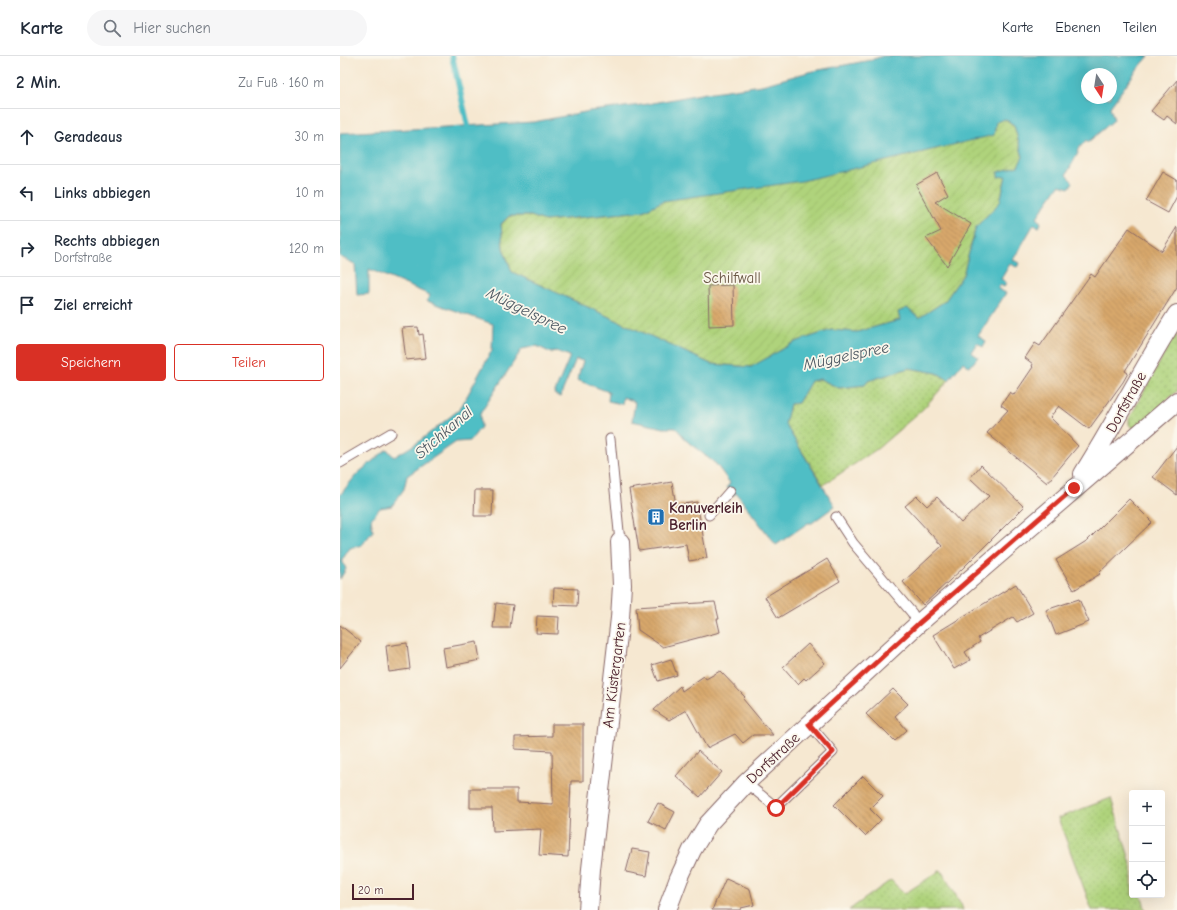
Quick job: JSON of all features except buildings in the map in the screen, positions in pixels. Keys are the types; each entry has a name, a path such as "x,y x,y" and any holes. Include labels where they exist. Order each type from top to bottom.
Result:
{"street":[{"name":"Dorfstraße","path":"1074,488 1106,438 1177,314"},
{"name":"Dorfstraße","path":"667,910 678,878 692,850 708,824 746,783 918,624 1074,488 1140,434 1177,401"},
{"name":"Am Küstergarten","path":"588,910 591,868 620,618 622,585 620,542"}],"lane":[{"path":"340,462 391,433"},
{"name":"Am Küstergarten","path":"610,439 620,542"},
{"path":"708,515 730,491"},
{"path":"836,517 853,544 912,613 918,624"},
{"path":"746,783 776,808 833,752 809,724"}],"green space":[{"name":"Schilfwall","path":"1005,119 1014,125 1023,157 1018,166 1006,176 1000,202 976,227 963,275 945,301 919,318 907,308 898,312 900,320 857,332 831,330 795,342 752,367 711,364 512,272 503,248 501,225 509,216 531,216 545,221 643,211 663,201"},
{"path":"1177,333 1177,391 1139,426 1135,428 1131,427 1129,424 1129,419"},
{"path":"909,368 937,373 949,380 923,409 877,449 823,485 785,424 790,404 798,403 811,381 820,379 839,388 865,385 868,381"},
{"path":"1111,798 1129,857 1129,898 1142,898 1146,910 1092,910 1058,818"},
{"path":"941,870 963,910 849,910 891,880 904,894"}],"water":[{"path":"883,56 1149,56 1117,97 1117,68 1081,68 1081,104 1112,104 1110,107 1114,120 1088,142 1086,140 1077,151 1078,153 1066,175 1073,182 1069,188 1059,185 1037,217 1041,223 1039,227 1034,224 1013,260 1020,263 1017,267 1010,264 1001,279 1006,282 1004,287 1000,285 998,289 1006,293 978,336 986,341 983,347 977,343 971,352 978,357 970,367 963,362 949,380 937,373 909,368 868,381 865,385 839,388 820,379 811,381 798,403 790,404 785,424 835,506 812,523 808,523 776,545 736,493 733,496 727,487 730,483 716,464 688,442 676,428 664,428 632,421 635,402 623,397 622,404 608,401 609,392 577,380 583,361 576,359 560,397 554,394 570,356 556,351 551,353 537,346 522,349 480,414 481,427 470,441 456,442 407,476 404,489 392,506 380,508 371,519 373,531 362,545 350,548 342,560 346,569 340,579 340,495 357,474 387,449 394,457 417,443 460,409 492,350 493,324 427,301 430,295 369,269 369,294 357,295 355,264 340,257 340,133 534,122 590,111 642,105 706,93 762,85 809,72 871,60","holes":["1005,119 1014,125 1023,157 1018,166 998,172 998,177 1006,176 1000,202 976,227 963,275 945,301 919,318 907,308 898,312 900,320 857,332 831,330 795,342 751,367 711,364 512,272 503,248 501,224 509,216 531,216 545,221 643,211 663,201 802,181 994,135 996,122"]}],"waterway":[{"path":"452,56 468,126"}],"place":[{"name":"Kanuverleih Berlin","path":"656,517"}],"route":[{"path":"776,808 833,752 809,724 918,624 1074,488"}],"water label":[{"name":"Müggelspree","path":"527,310"},
{"name":"Müggelspree","path":"846,355"},
{"name":"Stichkanal","path":"443,432"}]}
